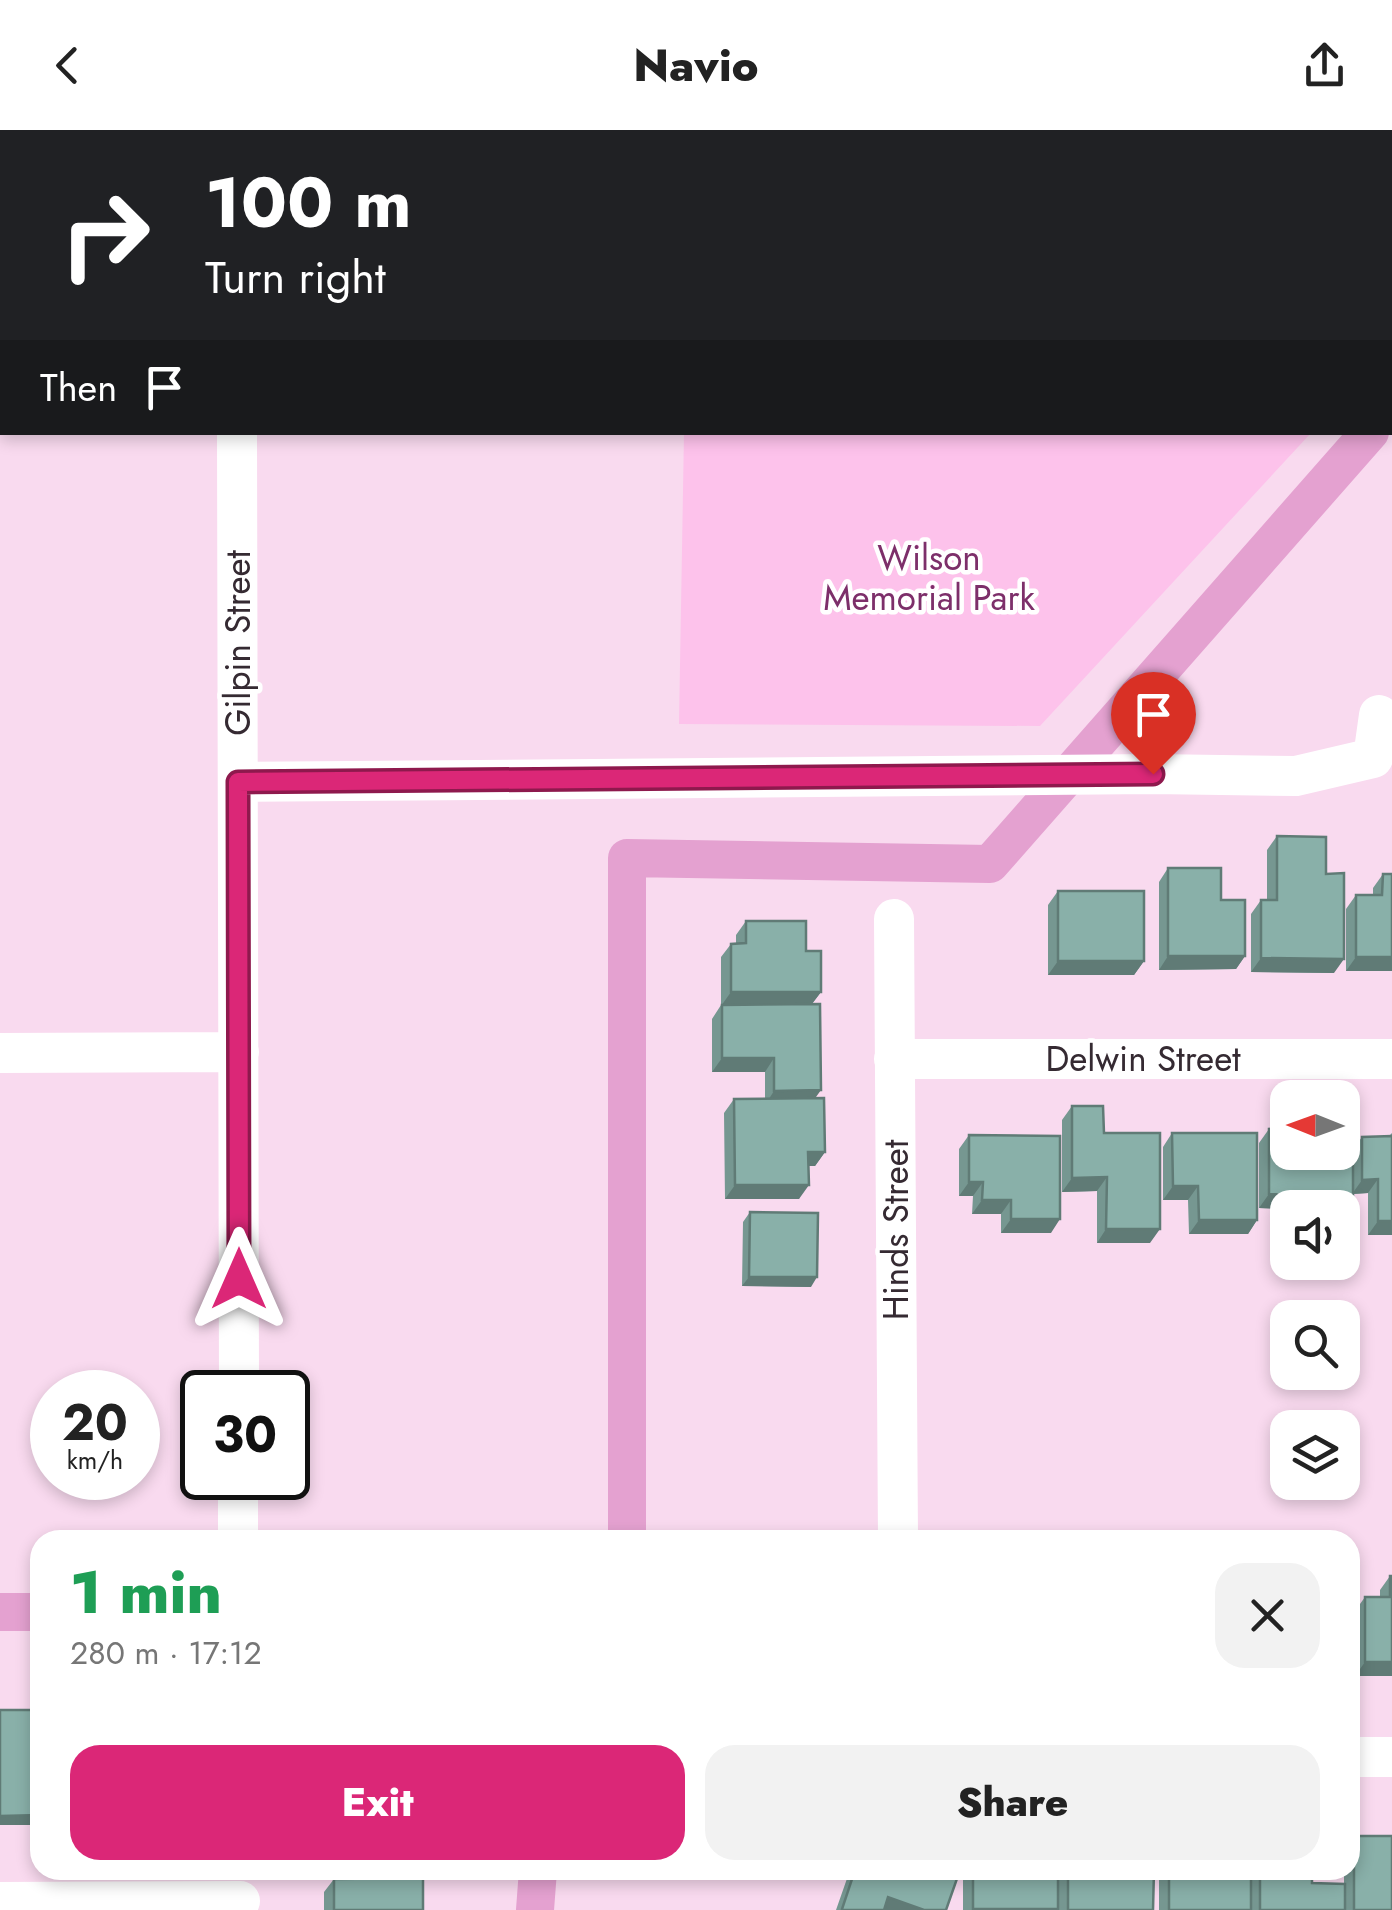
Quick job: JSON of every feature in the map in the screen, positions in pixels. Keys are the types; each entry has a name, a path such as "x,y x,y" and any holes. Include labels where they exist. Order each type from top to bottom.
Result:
{"street":[{"name":"Gilpin Street","path":"237,435 238,1370"},
{"path":"238,782 1296,776 1383,760 1379,714"},
{"name":"Hinds Street","path":"894,919 898,1530"},
{"path":"0,1053 239,1052"},
{"name":"Delwin Street","path":"894,1060 1392,1059"},
{"path":"238,1500 238,1530"},
{"path":"1360,1757 1392,1757"},
{"path":"0,1902 240,1894"}],"green space":[{"name":"Wilson Memorial Park","path":"684,435 1309,435 1040,726 679,724"}],"building":[{"path":"1277,836 1326,837 1326,874 1344,873 1344,959 1261,958 1261,900 1277,900"},
{"path":"1168,868 1221,868 1221,900 1245,900 1245,956 1168,956"},
{"path":"1383,874 1392,874 1392,957 1356,957 1356,895 1382,895"},
{"path":"1058,891 1144,891 1144,961 1058,961"},
{"path":"746,921 806,921 806,951 821,951 821,992 731,992 731,944 746,943"},
{"path":"820,1004 821,1090 774,1091 774,1058 722,1058 722,1005"},
{"path":"824,1098 825,1152 808,1152 809,1185 735,1185 734,1099"},
{"path":"1072,1106 1103,1106 1104,1133 1160,1133 1160,1229 1106,1229 1107,1177 1072,1178"},
{"path":"1269,1129 1270,1170 1353,1170 1353,1190 1270,1190 1269,1194"},
{"path":"1172,1133 1257,1133 1257,1220 1199,1220 1198,1186 1173,1186"},
{"path":"969,1135 1060,1136 1060,1219 1011,1219 1011,1200 982,1200 983,1182 969,1182"},
{"path":"1392,1136 1392,1221 1378,1221 1378,1179 1362,1180 1362,1137"},
{"path":"750,1212 818,1213 817,1277 749,1277"},
{"path":"1390,1576 1392,1662 1365,1662 1365,1597 1390,1597"},
{"path":"0,1710 30,1710 30,1815 0,1816"},
{"path":"1360,1836 1392,1836 1392,1910 1354,1910 1354,1880 1360,1880"},
{"path":"334,1880 423,1880 423,1910 334,1910"},
{"path":"852,1880 956,1880 946,1910 924,1910 888,1897 884,1910 842,1909"},
{"path":"973,1880 1058,1880 1058,1909 973,1909"},
{"path":"1068,1880 1154,1880 1153,1910 1068,1910"},
{"path":"1169,1880 1251,1880 1251,1910 1169,1910"},
{"path":"1260,1880 1345,1884 1345,1910 1260,1910"}],"waterway":[{"path":"627,1530 627,858 990,864 1367,435"},
{"path":"0,1612 30,1612"},
{"path":"535,1910 537,1880"}],"route":[{"path":"239,1279 238,782 1153,774"}]}
